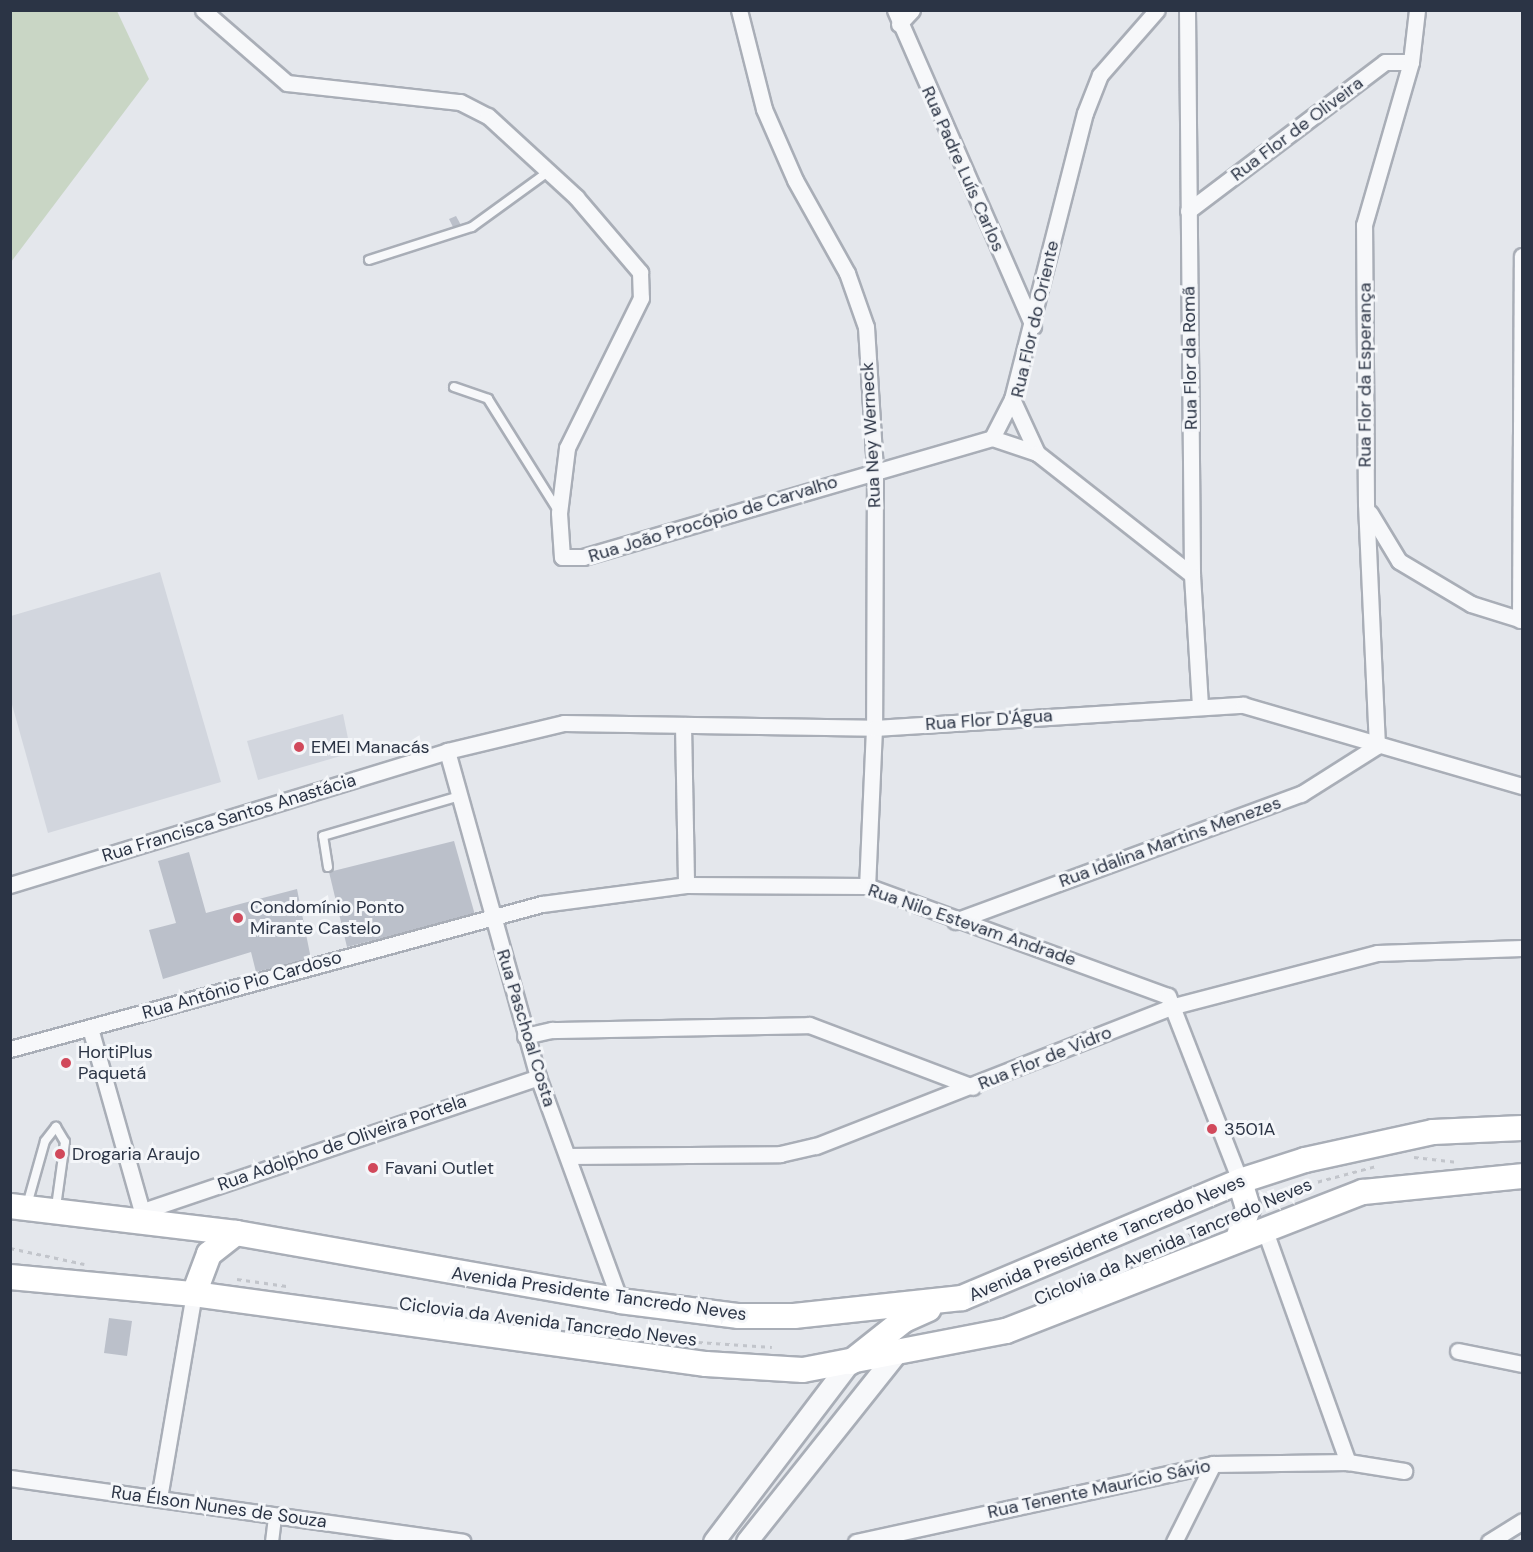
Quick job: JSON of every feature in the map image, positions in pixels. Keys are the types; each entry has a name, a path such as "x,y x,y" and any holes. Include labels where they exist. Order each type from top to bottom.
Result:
{"main road":[{"name":"Avenida Presidente Tancredo Neves","path":"18,1207 56,1212 144,1216 620,1301 739,1316 794,1316 962,1298 1240,1181 1401,1138 1522,1128"},
{"path":"10,1277 194,1294 706,1364 803,1370 895,1356 1006,1331 1264,1228 1363,1192 1522,1176"},
{"path":"1238,1239 1248,1208 1240,1181"},
{"path":"194,1294 209,1254 236,1233"},
{"path":"849,1364 904,1320 962,1298"}],"street":[{"name":"Rua João Procópio de Carvalho","path":"203,10 286,83 460,102 488,116 550,170 640,272 641,298 574,427 559,513 560,551 570,560 874,471"},
{"path":"897,17 912,10"},
{"name":"Rua Flor do Oriente","path":"1157,10 1100,75 1089,103 1033,326 1012,399 1037,453 1192,574"},
{"name":"Rua Flor da Romã","path":"1187,10 1192,574 1200,705"},
{"name":"Rua Flor da Esperança","path":"1377,746 1366,504 1364,225 1412,62 1418,10"},
{"name":"Rua Ney Werneck","path":"738,11 764,109 795,180 847,273 866,327 874,471 874,728 867,886"},
{"name":"Rua Padre Luís Carlos","path":"897,17 1033,326"},
{"name":"Rua Flor de Oliveira","path":"1188,211 1385,62 1412,62"},
{"path":"1366,504 1382,542 1399,561 1471,604 1521,620 1522,256"},
{"path":"992,438 1012,399"},
{"path":"874,471 992,438 1037,453"},
{"name":"Rua Flor D'Água","path":"447,751 564,723 874,728 1200,705 1243,705 1377,746 1522,786"},
{"path":"683,724 686,885"},
{"name":"Rua Idalina Martins Menezes","path":"955,921 1301,794 1377,746"},
{"name":"Rua Paschoal Costa","path":"447,751 525,1036 620,1301"},
{"name":"Rua Francisca Santos Anastácia","path":"10,885 447,751"},
{"name":"Rua Nilo Estevam Andrade","path":"686,885 867,886 955,921 1151,988 1168,996 1174,1006"},
{"name":"Rua Antônio Pio Cardoso","path":"10,1049 493,915 686,885"},
{"name":"Rua Flor de Vidro","path":"568,1156 780,1154 973,1087 1174,1006 1377,953 1522,948"},
{"path":"1174,1006 1240,1181"},
{"path":"525,1036 552,1030 809,1025 973,1087"},
{"path":"90,1028 144,1216"},
{"name":"Rua Adolpho de Oliveira Portela","path":"144,1216 538,1077"},
{"path":"1264,1228 1348,1462"},
{"path":"159,1498 194,1294"},
{"path":"1458,1351 1522,1364"},
{"path":"747,1542 895,1356"},
{"path":"714,1542 849,1364"},
{"name":"Rua Tenente Maurício Sávio","path":"856,1542 1213,1464 1348,1462 1404,1471"},
{"path":"1174,1542 1213,1464"},
{"name":"Rua Élson Nunes de Souza","path":"10,1478 463,1542"},
{"path":"272,1542 275,1516"},
{"path":"1489,1542 1522,1521"}],"lane":[{"path":"369,260 472,227 550,170"},
{"path":"454,387 488,399 559,513"},
{"path":"328,867 323,836 459,796"},
{"path":"18,1207 45,1141 56,1127 65,1142 56,1212"}],"path":[{"path":"1401,1159 1470,1163"},
{"name":"Ciclovia da Avenida Tancredo Neves","path":"1143,1256 1248,1208 1309,1184 1378,1165"},
{"path":"10,1248 71,1257 90,1267"},
{"path":"225,1280 290,1286"},
{"name":"Ciclovia da Avenida Tancredo Neves","path":"690,1342 743,1341 777,1348"}],"shaded area":[{"path":"160,572 221,782 48,833 11,701 11,616"},
{"name":"EMEI Manacás","path":"343,714 351,753 258,780 247,741"}],"green space":[{"path":"11,10 117,11 149,79 11,262"}],"building":[{"path":"456,216 462,227 455,231 449,219"},
{"path":"454,841 475,915 347,947 329,872"},
{"name":"Condomínio Ponto Mirante Castelo","path":"189,852 206,913 297,889 311,959 256,972 251,952 163,979 149,930 176,923 158,861"},
{"path":"109,1318 132,1321 127,1356 104,1353"}],"place":[{"name":"EMEI Manacás","path":"299,747"},
{"name":"Condomínio Ponto Mirante Castelo","path":"238,918"},
{"name":"HortiPlus Paquetá","path":"66,1063"},
{"name":"3501A","path":"1212,1129"},
{"name":"Drogaria Araujo","path":"60,1154"},
{"name":"Favani Outlet","path":"373,1168"}]}
